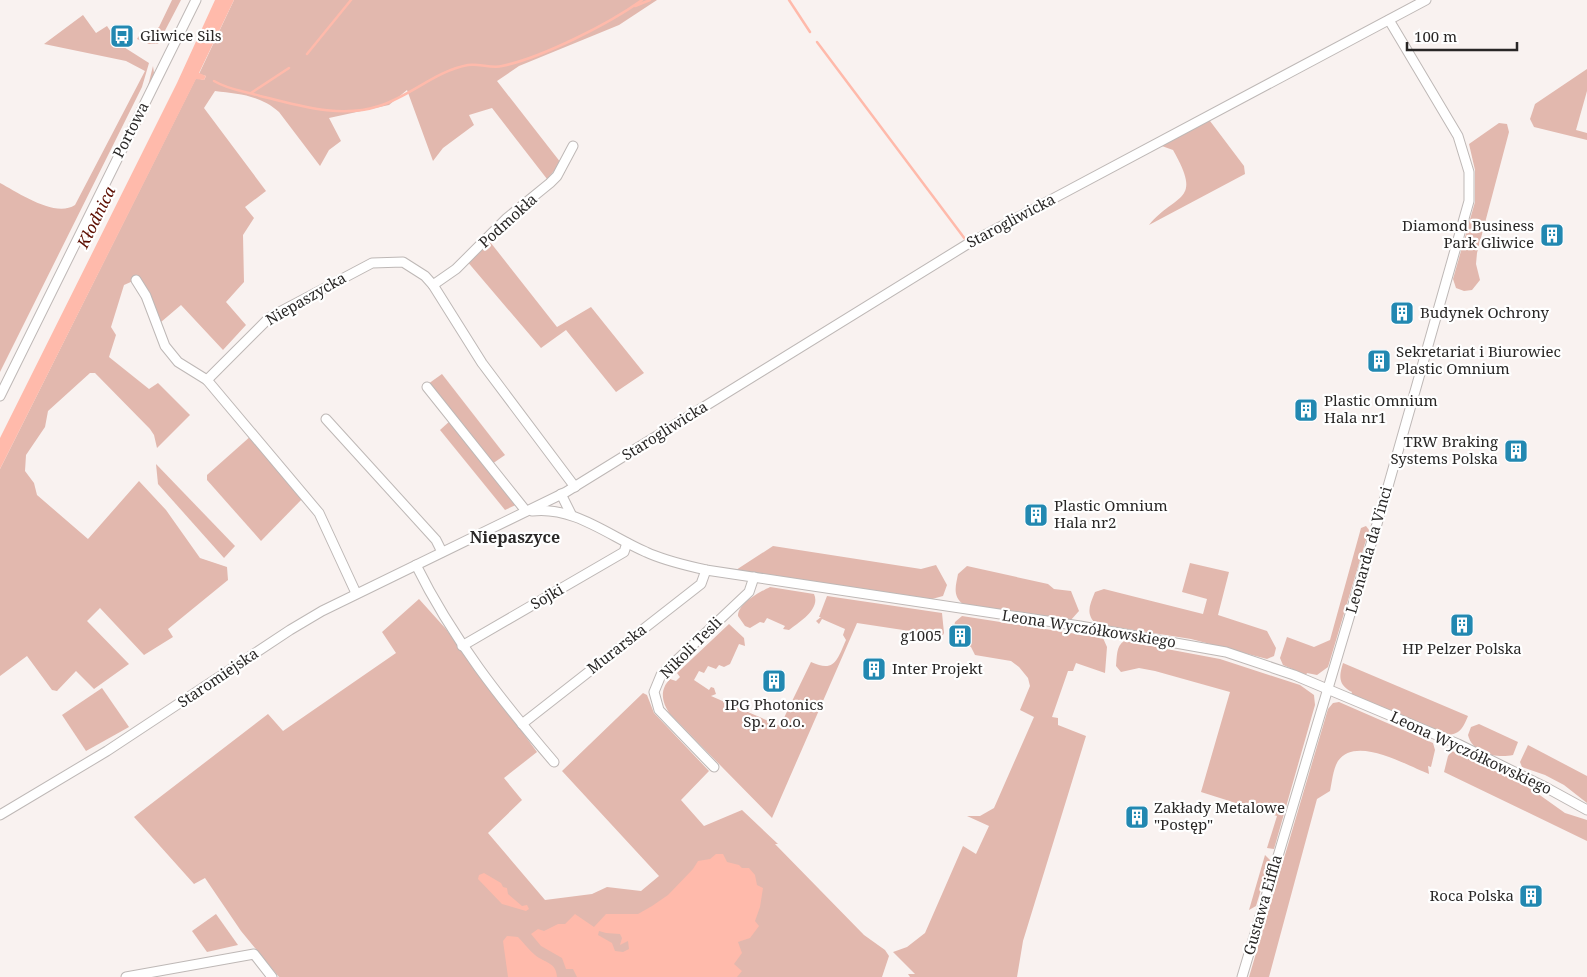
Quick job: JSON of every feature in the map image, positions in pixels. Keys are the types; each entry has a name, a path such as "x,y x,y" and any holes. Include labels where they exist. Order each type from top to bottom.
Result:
{"street":[{"name":"Portowa","path":"0,396 196,0"},
{"name":"Starogliwicka","path":"610,466 966,245 1426,0"},
{"name":"Leonarda da Vinci","path":"1329,689 1470,201 1469,172 1462,144 1389,20"},
{"name":"Podmokła","path":"433,285 456,269 507,218 550,184 557,176 573,146"},
{"name":"Niepaszycka","path":"207,380 270,317 372,263 403,262 425,276 433,285 482,363 575,486"},
{"path":"136,280 146,296 165,346 178,362 207,380 319,513 356,593"},
{"path":"427,387 526,511"},
{"path":"326,419 429,532 442,552"},
{"name":"Staromiejska","path":"0,815 131,736 290,630 356,593 560,495 610,466"},
{"path":"560,495 558,501 560,509 568,514"},
{"name":"Leona Wyczółkowskiego","path":"526,511 542,510 568,514 664,559 706,570 1070,625 1226,652 1329,689 1496,762 1587,810"},
{"name":"Sojki","path":"462,646 624,552 627,543"},
{"path":"416,565 437,606 462,646 554,762"},
{"name":"Murarska","path":"522,724 701,584 706,570"},
{"name":"Nikoli Tesli","path":"714,767 659,710 654,692 661,675 748,592 754,577"},
{"name":"Gustawa Eiffla","path":"1242,977 1318,717 1329,689"},
{"path":"126,977 254,954 272,977"},
{"path":"174,968 181,977"}],"shaded area":[{"path":"172,0 181,0 158,44 149,44 137,39 140,34 143,39 159,27"},
{"path":"215,0 234,0 199,73 206,76 204,80 196,79 0,469 0,438 177,83"},
{"path":"234,0 657,0 619,25 519,66 497,81 561,163 547,179 492,108 469,115 474,125 443,148 433,161 407,90 389,105 329,118 341,141 329,150 320,166 279,112 272,106 249,96 215,91 204,108 266,191 245,207 254,218 243,235 244,282 226,302 246,325 223,350 181,305 154,328 143,298 133,281 124,285 111,327 116,335 109,357 149,389 158,383 190,415 157,448 154,435 150,429 95,373 90,373 48,411 45,427 26,455 25,471 34,483 37,495 88,539 139,481 166,510 200,558 227,567 228,580 168,629 173,637 144,655 100,608 87,621 129,664 94,689 76,671 57,691 52,690 27,656 0,676 0,469 196,78 204,80 206,76 199,74"},
{"path":"83,15 96,33 107,26 119,44 149,63 142,87 0,372 0,183 37,203 47,206 67,208 75,205 145,71 126,61 44,44"},
{"path":"153,66 154,73 150,85 0,386 148,86"},
{"path":"1587,69 1587,91 1576,130 1587,133 1587,140 1534,127 1530,119 1535,104"},
{"path":"1207,117 1244,166 1245,174 1149,225 1159,214 1183,195 1186,188 1186,179 1182,167 1173,150 1159,145"},
{"path":"1499,123 1507,124 1509,132 1477,253 1476,264 1480,280 1472,290 1464,291 1456,288 1453,279 1475,202 1475,170 1469,144"},
{"path":"487,238 557,327 591,307 644,373 616,392 566,330 541,348 466,260"},
{"path":"442,374 505,455 492,464 428,384"},
{"path":"451,420 518,504 505,510 440,430"},
{"path":"252,435 305,496 261,541 207,480 207,475"},
{"path":"156,464 235,546 224,558 158,484"},
{"path":"1366,526 1369,530 1328,667 1317,675 1307,673 1306,675 1283,665 1280,658 1287,637 1314,647 1330,640 1361,528"},
{"path":"773,546 921,569 936,565 947,585 943,596 932,599 736,570"},
{"path":"1190,563 1229,572 1218,615 1267,631 1276,648 1274,656 1267,659 1191,639 1096,624 1090,616 1095,592 1104,589 1203,614 1207,599 1182,592"},
{"path":"967,566 1048,584 1054,589 1071,591 1079,611 1070,621 963,604 957,597 956,586 958,574"},
{"path":"770,587 814,594 815,600 812,610 789,630 783,629 785,626 767,618 764,623 760,622 750,628 745,626 738,616 739,611 750,598"},
{"path":"827,596 942,613 944,633 943,635 936,635 857,623 772,818 670,714 665,705 663,692 670,679 676,681 680,677 677,673 729,624 744,638 745,646 739,644 730,664 724,667 719,665 716,669 708,666 704,673 699,671 694,680 709,690 711,687 714,688 716,694 711,696 780,726 811,662 825,666 834,663 846,640 843,635 845,629 822,619 819,624 816,621 821,617 819,617"},
{"path":"419,599 446,629 537,752 504,778 522,800 488,833 545,900 592,894 607,887 641,891 659,876 562,771 643,693 647,695 654,713 709,771 681,800 704,826 742,810 778,844 775,844 864,935 885,950 889,956 882,977 279,977 241,931 205,878 194,884 134,817 268,714 283,731 396,653 382,632"},
{"path":"962,616 1103,638 1107,647 1105,673 1076,663 1073,671 1068,671 1052,717 1058,718 1058,725 1086,736 1023,941 1017,977 910,977 908,974 915,974 893,952 907,947 925,933 963,846 976,854 989,826 967,816 980,816 994,808 1034,717 1020,710 1030,686 1028,678 1019,667 1011,661 975,655 971,647 952,637 955,622"},
{"path":"1124,641 1220,659 1300,685 1314,695 1315,705 1274,849 1267,848 1277,816 1201,792 1230,692 1139,668 1121,672 1116,666 1117,655 1121,643"},
{"path":"1343,663 1468,716 1458,732 1445,735 1351,695 1352,692 1344,686 1341,680"},
{"path":"102,688 129,727 86,751 62,715"},
{"path":"1339,702 1433,743 1435,750 1431,767 1428,766 1429,774 1382,754 1369,751 1357,751 1346,754 1338,761 1330,791 1317,799 1269,977 1249,977 1328,709 1333,703"},
{"path":"1479,724 1518,742 1513,755 1487,754 1475,747 1468,735 1471,727"},
{"path":"1528,745 1587,776 1587,803 1564,785 1545,775 1522,767 1520,762"},
{"path":"1452,751 1527,786 1565,813 1587,820 1587,841 1444,772 1448,756"},
{"path":"716,854 723,854 727,862 739,865 742,868 749,868 755,875 757,885 763,888 760,907 755,921 759,926 750,938 738,942 742,953 734,964 742,971 737,977 577,977 573,969 566,969 562,958 541,946 531,934 538,929 544,931 558,924 565,924 575,914 594,927 606,914 638,914 668,895 693,869 698,861 710,859","holes":["599,931 620,934 622,938 620,945 628,941 629,949 623,952 615,951 612,943 598,935"]},
{"path":"1265,855 1270,860 1256,906 1249,910"},
{"path":"484,873 501,883 503,887 507,888 508,894 522,906 527,905 529,909 526,911 502,904 478,879 479,875"},
{"path":"216,914 238,945 207,952 192,931"},
{"path":"507,936 518,937 535,955 555,968 557,977 508,977 503,941"}],"waterway":[{"path":"307,54 351,0"},
{"path":"214,81 237,90 304,107 334,111 364,110 391,102 456,68 468,65 498,67 536,56 612,19 642,0"},
{"path":"635,6 650,0"},
{"path":"789,0 810,32"},
{"path":"817,42 965,239"},
{"path":"251,93 289,68"}],"place":[{"name":"Gliwice Sils","path":"122,36"},
{"name":"Diamond Business Park Gliwice","path":"1552,235"},
{"name":"Budynek Ochrony","path":"1402,313"},
{"name":"Sekretariat i Biurowiec Plastic Omnium","path":"1379,361"},
{"name":"Plastic Omnium Hala nr1","path":"1306,410"},
{"name":"TRW Braking Systems Polska","path":"1516,451"},
{"name":"Plastic Omnium Hala nr2","path":"1036,515"},
{"name":"HP Pelzer Polska","path":"1462,625"},
{"name":"g1005","path":"960,636"},
{"name":"Inter Projekt","path":"874,669"},
{"name":"IPG Photonics Sp. z o.o.","path":"774,681"},
{"name":"Zakłady Metalowe \"Postęp\"","path":"1137,817"},
{"name":"Roca Polska","path":"1531,896"}],"district":[{"name":"Niepaszyce","path":"515,537"}],"water label":[{"name":"Kłodnica","path":"96,217"}]}
